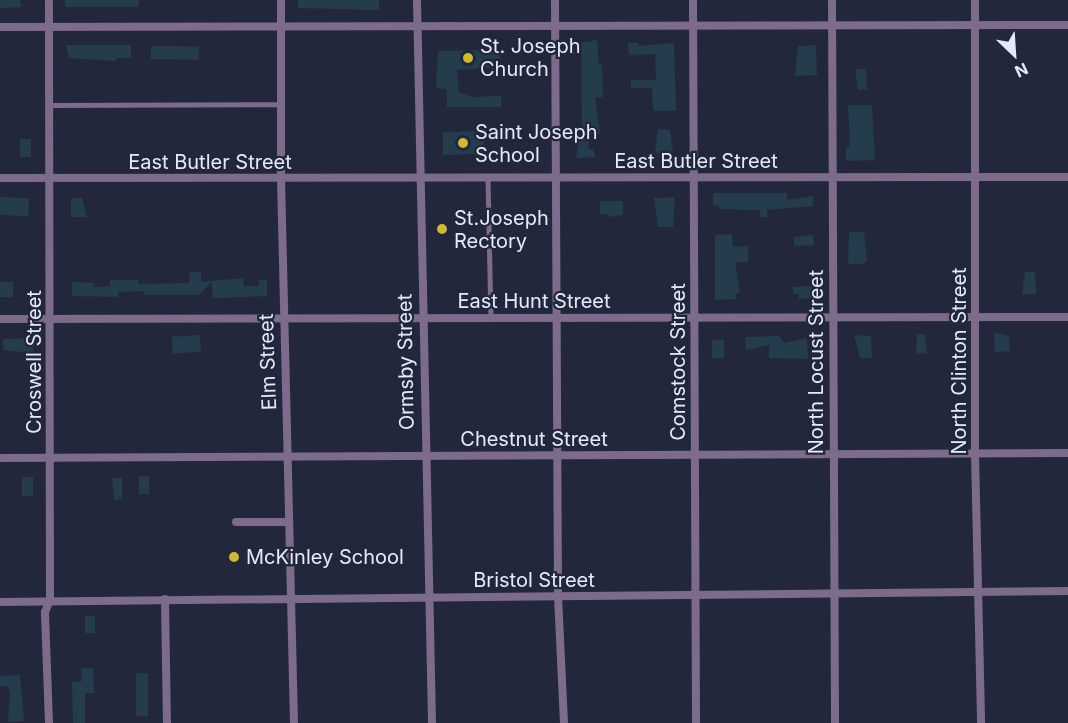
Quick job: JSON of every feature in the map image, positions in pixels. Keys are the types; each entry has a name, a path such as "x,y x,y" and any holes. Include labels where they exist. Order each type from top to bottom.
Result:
{"street":[{"name":"Croswell Street","path":"49,0 50,600 45,612 49,723"},
{"name":"Elm Street","path":"281,0 283,319 294,723"},
{"name":"Ormsby Street","path":"417,0 424,456 432,723"},
{"path":"555,0 558,596 564,723"},
{"name":"Comstock Street","path":"693,0 696,723"},
{"name":"North Locust Street","path":"832,0 835,723"},
{"name":"North Clinton Street","path":"975,0 977,177 975,454 981,723"},
{"path":"0,27 555,25 832,28 1068,25"},
{"name":"East Butler Street","path":"0,178 1068,177"},
{"name":"East Hunt Street","path":"0,319 491,317 694,319 833,315 1068,317"},
{"name":"Chestnut Street","path":"0,458 1068,453"},
{"path":"236,522 289,522"},
{"name":"Bristol Street","path":"0,602 429,596 696,597 1068,591"},
{"path":"165,599 167,723"}],"lane":[{"path":"49,105 281,104"},
{"path":"488,178 491,317"}],"building":[{"path":"0,0 20,0 21,7 0,8"},
{"path":"65,0 139,0 139,7 65,7"},
{"path":"298,0 379,0 379,10 298,8"},
{"path":"597,40 599,65 602,65 603,97 595,97 600,132 599,135 588,135 589,150 594,149 595,157 576,158 582,125 581,43"},
{"path":"628,43 638,43 638,46 674,43 676,111 653,111 652,88 631,88 631,80 656,80 655,54 629,55"},
{"path":"66,45 131,45 131,58 116,58 116,61 69,58"},
{"path":"816,45 817,75 795,76 798,46"},
{"path":"151,46 199,47 199,60 151,59"},
{"path":"487,50 500,54 500,67 457,70 459,92 471,97 501,96 501,107 447,107 447,90 436,87 438,51"},
{"path":"855,69 866,69 867,89 858,90"},
{"path":"848,105 872,105 875,160 846,161 846,147 850,147"},
{"path":"658,129 670,130 674,160 665,160 665,153 655,153"},
{"name":"Saint Joseph School","path":"481,131 481,137 485,137 482,154 443,155 443,132"},
{"path":"20,139 31,139 31,157 20,157"},
{"path":"713,193 787,193 787,200 813,196 813,206 767,210 767,217 760,217 760,210 719,209 719,206 713,205"},
{"path":"0,197 29,198 28,216 0,215"},
{"path":"675,197 673,227 658,227 654,198"},
{"path":"71,198 82,198 87,217 71,217"},
{"path":"600,201 623,201 623,215 608,217 608,214 600,214"},
{"path":"849,232 864,232 867,260 863,264 848,264"},
{"path":"732,234 733,247 748,246 748,262 735,262 740,293 736,293 737,299 715,300 715,235"},
{"path":"813,235 814,245 794,246 794,237"},
{"path":"190,272 201,272 201,282 243,278 244,286 259,286 259,280 267,280 267,296 213,298 212,282 199,295 144,295 144,291 118,292 118,297 72,296 72,282 94,283 94,287 110,286 110,280 138,280 138,284 189,283"},
{"path":"1025,272 1035,272 1036,294 1022,294"},
{"path":"0,282 13,282 13,297 0,297"},
{"path":"812,286 813,298 799,299 799,294 793,294 793,287"},
{"path":"994,333 1009,336 1010,351 995,352"},
{"path":"925,334 927,353 916,354 917,335"},
{"path":"200,335 201,352 173,353 172,336"},
{"path":"854,335 871,336 872,358 860,358"},
{"path":"779,336 784,343 807,338 808,359 769,358 769,345 746,350 745,337"},
{"path":"33,338 33,353 3,350 3,339"},
{"path":"712,340 724,340 724,358 712,358"},
{"path":"139,476 149,476 149,494 139,494"},
{"path":"22,477 33,477 33,496 22,496"},
{"path":"112,478 122,478 122,499 114,500"},
{"path":"85,616 95,616 95,633 85,633"},
{"path":"81,668 93,668 94,693 85,693 85,723 73,723 72,682 82,681"},
{"path":"136,673 148,673 148,716 136,716"},
{"path":"20,675 24,721 8,722 10,694 8,686 0,686 0,676"}],"place":[{"name":"St. Joseph Church","path":"468,58"},
{"name":"Saint Joseph School","path":"463,143"},
{"name":"St.Joseph Rectory","path":"442,229"},
{"name":"McKinley School","path":"234,557"}]}
